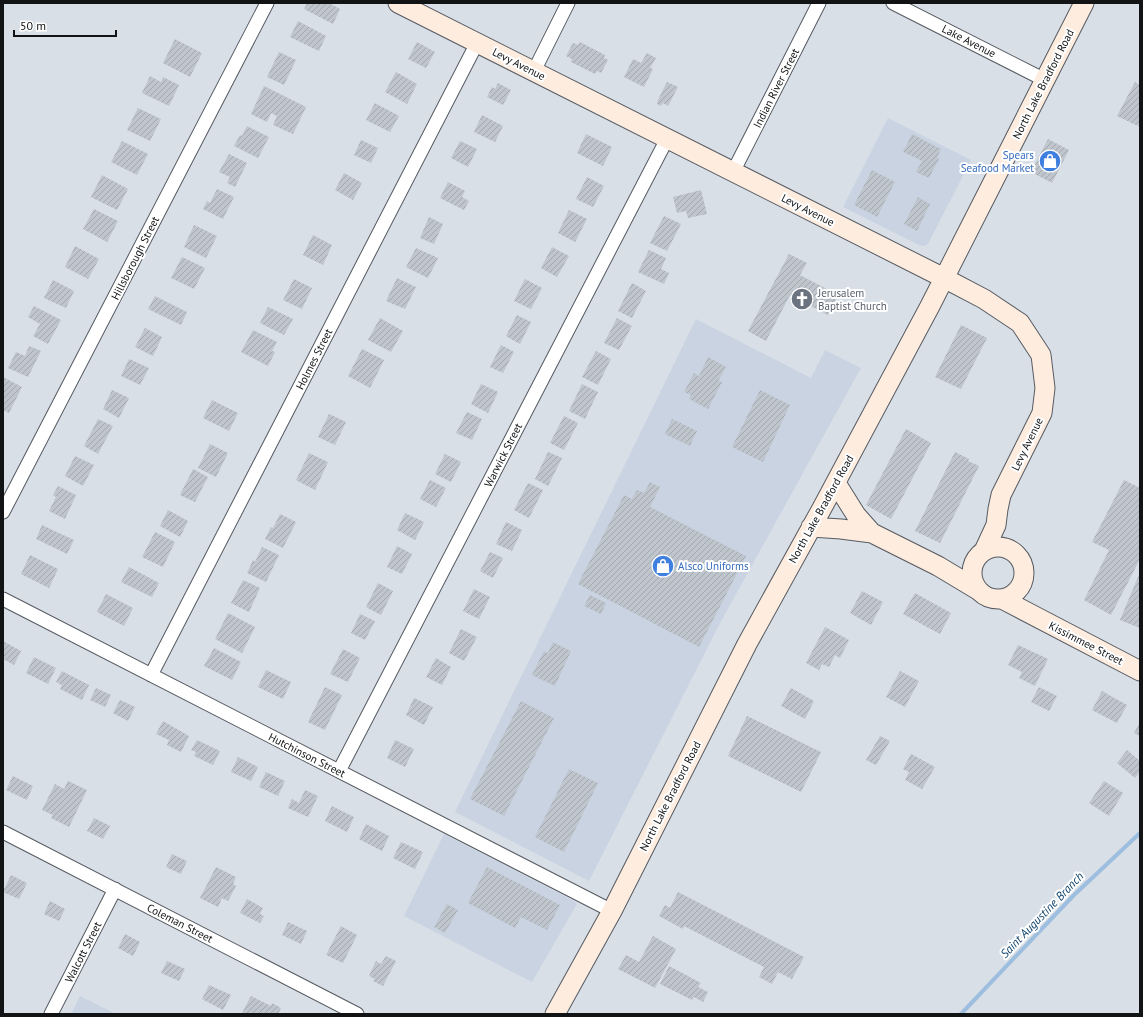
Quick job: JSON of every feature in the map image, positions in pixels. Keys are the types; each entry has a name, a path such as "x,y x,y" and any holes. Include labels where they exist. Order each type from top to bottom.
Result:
{"street":[{"name":"Hillsborough Street","path":"3,512 267,3"},
{"name":"Levy Avenue","path":"398,3 944,278 984,299 1020,323 1041,355 1045,388 1042,413 1001,495 996,525 981,554"},
{"path":"534,71 568,3"},
{"name":"Indian River Street","path":"733,172 819,3"},
{"name":"Lake Avenue","path":"893,3 1045,80"},
{"name":"North Lake Bradford Road","path":"555,1014 612,911 746,644 836,483 944,278 1084,3"},
{"name":"Holmes Street","path":"151,675 477,43"},
{"name":"Warwick Street","path":"339,771 667,139"},
{"path":"836,483 856,515 872,533"},
{"path":"981,554 973,564 971,573 973,582 978,590 984,596 993,599 1002,599 1014,593 1022,582 1024,573 1022,564 1017,556 1003,542 996,525"},
{"path":"811,527 872,533 938,566 978,590"},
{"path":"938,566 959,564 993,548 1010,550"},
{"path":"1022,582 1027,602 1033,616"},
{"name":"Hutchinson Street","path":"3,599 612,911"},
{"name":"Kissimmee Street","path":"1002,599 1140,671"},
{"name":"Coleman Street","path":"3,832 357,1014"},
{"name":"Walcott Street","path":"51,1014 115,889"}],"shaded area":[{"path":"888,118 971,160 928,244 924,246 919,245 843,207"},
{"path":"696,319 811,378 825,350 861,368 719,625 589,881 455,812"},
{"path":"444,834 574,901 577,904 532,982 404,916"},
{"path":"80,996 116,1014 71,1014"}],"building":[{"path":"307,3 329,3 340,9 333,24 304,9"},
{"path":"298,21 326,36 319,51 290,37"},
{"path":"175,39 202,53 190,77 163,63"},
{"path":"417,42 435,52 426,68 408,59"},
{"path":"580,42 605,55 604,58 608,60 601,73 597,71 595,74 571,62 572,59 566,56 573,43 578,45"},
{"path":"279,52 296,60 284,85 267,77"},
{"path":"647,53 656,58 650,68 653,69 644,87 624,77 633,59 641,63"},
{"path":"396,72 417,84 407,104 385,92"},
{"path":"150,76 161,82 163,77 179,85 169,106 142,93"},
{"path":"667,82 678,87 668,106 663,103 661,106 657,104 658,100"},
{"path":"1135,82 1140,85 1140,127 1117,116"},
{"path":"498,83 511,90 503,105 487,97 492,87 495,89"},
{"path":"264,86 306,107 293,134 273,125 277,116 271,113 267,122 251,114"},
{"path":"375,103 399,116 390,132 366,120"},
{"path":"138,108 161,119 150,141 127,130"},
{"path":"482,115 503,126 495,142 474,132"},
{"path":"247,126 269,137 258,158 234,146 240,135 242,136"},
{"path":"586,134 612,147 603,166 577,153"},
{"path":"912,134 941,149 937,158 939,159 929,178 916,172 922,161 903,152"},
{"name":"Spears Seafood Market","path":"1048,139 1069,150 1052,183 1031,172"},
{"path":"361,140 378,148 371,163 354,155"},
{"path":"122,141 148,154 137,175 111,162"},
{"path":"460,141 477,149 468,167 451,158"},
{"path":"229,154 247,163 235,187 227,183 230,177 219,172"},
{"path":"872,170 895,182 877,217 854,205"},
{"path":"344,173 362,183 353,200 335,190"},
{"path":"102,175 128,189 117,210 91,197"},
{"path":"587,177 604,186 593,207 576,199"},
{"path":"448,182 465,191 462,197 469,201 464,210 440,198"},
{"path":"217,189 234,197 223,219 203,209 207,201 210,203"},
{"path":"701,190 707,214 688,218 686,211 677,213 673,197"},
{"path":"918,197 930,204 917,231 904,224"},
{"path":"94,209 118,221 107,242 83,229"},
{"path":"569,210 587,219 575,242 558,233"},
{"path":"664,216 681,224 667,251 650,243"},
{"path":"429,217 443,224 434,244 420,238"},
{"path":"194,225 217,236 206,258 184,247"},
{"path":"313,235 332,245 323,265 303,255"},
{"path":"75,246 99,259 88,279 65,267"},
{"path":"552,247 569,256 557,277 541,268"},
{"path":"416,248 438,258 428,278 406,267"},
{"path":"649,250 666,258 661,269 669,273 664,284 638,272"},
{"path":"789,254 807,263 800,275 838,295 828,315 790,295 766,341 748,331"},
{"path":"182,257 205,268 194,289 171,278"},
{"path":"397,278 416,287 405,309 386,301"},
{"path":"294,279 312,288 302,309 283,300"},
{"path":"525,279 542,288 531,309 514,301"},
{"path":"53,280 74,291 66,308 44,298"},
{"path":"632,283 646,291 632,318 618,311"},
{"path":"155,296 187,312 181,325 148,309"},
{"path":"34,306 61,320 48,344 33,336 40,324 28,317"},
{"path":"268,307 293,319 284,335 260,323"},
{"path":"517,315 531,322 520,344 506,336"},
{"path":"380,318 403,331 391,352 368,340"},
{"path":"617,318 632,326 619,350 604,343"},
{"path":"961,325 987,338 961,389 935,377"},
{"path":"145,328 162,337 153,356 135,347"},
{"path":"253,330 277,342 272,351 275,352 268,366 241,352"},
{"path":"501,345 514,352 503,373 490,367"},
{"path":"29,346 41,351 28,377 8,368 16,352 25,356"},
{"path":"362,349 384,360 370,388 348,376"},
{"path":"596,351 611,359 598,385 582,377"},
{"path":"708,357 726,367 718,381 722,382 708,409 689,399 691,395 684,392 694,373 699,376"},
{"path":"129,359 149,368 140,385 121,376"},
{"path":"3,377 22,387 9,413 3,410"},
{"path":"481,384 498,392 488,413 471,404"},
{"path":"582,384 598,392 585,419 569,411"},
{"path":"112,390 129,398 119,418 103,409"},
{"path":"760,390 790,405 763,462 732,447"},
{"path":"212,400 238,413 229,431 203,418"},
{"path":"467,412 482,419 472,440 456,433"},
{"path":"329,414 346,422 335,445 318,437"},
{"path":"564,416 578,423 564,450 550,443"},
{"path":"98,419 113,426 98,454 84,446"},
{"path":"672,419 697,431 690,446 665,434"},
{"path":"906,429 931,443 891,519 866,505"},
{"path":"210,444 228,453 216,477 198,468"},
{"path":"548,452 562,458 548,486 535,479"},
{"path":"955,452 969,459 968,461 979,466 940,543 915,531"},
{"path":"309,453 328,462 315,490 296,480"},
{"path":"445,454 461,462 451,482 435,474"},
{"path":"75,456 94,465 83,486 65,476"},
{"path":"193,469 208,477 195,502 180,495"},
{"path":"430,480 446,488 436,507 420,499"},
{"path":"1124,480 1140,488 1140,559 1111,615 1084,600 1109,550 1092,542"},
{"path":"650,482 660,487 650,507 746,556 699,647 578,584 624,495 632,499 637,490 644,493"},
{"path":"528,483 543,490 529,518 514,510"},
{"path":"58,486 76,495 65,519 49,511 56,497 53,495"},
{"path":"168,510 188,521 180,537 160,526"},
{"path":"405,513 424,522 415,540 397,530"},
{"path":"280,514 296,522 283,548 265,539 271,527 273,528"},
{"path":"506,522 522,530 512,551 496,544"},
{"path":"42,525 74,540 67,554 36,539"},
{"path":"155,532 175,542 163,567 142,557"},
{"path":"397,546 412,554 402,574 387,567"},
{"path":"262,547 279,555 266,582 247,573 253,560 255,562"},
{"path":"490,552 503,558 493,578 480,571"},
{"path":"30,555 58,569 49,588 21,574"},
{"path":"129,567 159,583 152,597 121,582"},
{"path":"1140,572 1140,628 1120,620"},
{"path":"243,580 260,588 249,612 231,603"},
{"path":"378,583 393,591 381,615 366,607"},
{"path":"474,589 490,597 479,619 463,611"},
{"path":"862,591 883,602 871,625 850,613"},
{"path":"915,593 951,613 940,634 903,614"},
{"path":"106,594 133,608 124,626 97,612"},
{"path":"590,595 606,603 601,614 584,606"},
{"path":"228,613 255,627 242,653 215,639"},
{"path":"360,614 375,621 365,640 351,633"},
{"path":"825,627 849,640 840,658 835,655 829,667 822,664 819,670 806,663"},
{"path":"461,629 477,637 464,661 449,653"},
{"path":"3,641 21,651 14,665 3,659"},
{"path":"553,642 571,651 555,686 532,675 544,651 548,653"},
{"path":"1018,645 1048,659 1035,686 1019,678 1022,672 1008,665"},
{"path":"214,648 241,662 232,680 204,666"},
{"path":"343,649 360,658 348,682 330,674"},
{"path":"34,657 56,668 48,684 26,673"},
{"path":"436,658 451,667 442,685 426,677"},
{"path":"266,670 291,682 283,699 258,687"},
{"path":"62,671 89,685 82,700 60,689 62,685 56,682"},
{"path":"900,671 919,681 905,707 886,697"},
{"path":"325,687 342,695 325,730 308,722"},
{"path":"1039,687 1057,696 1049,711 1031,702"},
{"path":"96,688 111,695 105,707 90,700"},
{"path":"791,688 814,701 805,719 781,706"},
{"path":"1102,691 1127,705 1117,723 1092,710"},
{"path":"414,698 433,707 424,725 406,715"},
{"path":"120,700 135,707 128,721 113,713"},
{"path":"521,701 554,718 504,816 470,799"},
{"path":"747,716 821,752 801,792 728,756"},
{"path":"163,721 189,736 181,752 167,745 169,740 156,734"},
{"path":"1140,722 1140,736 1134,733"},
{"path":"880,736 890,741 876,765 866,760"},
{"path":"197,740 220,751 213,765 194,756 196,752 191,750"},
{"path":"395,740 414,749 405,767 387,758"},
{"path":"1127,750 1140,761 1140,772 1135,778 1117,763"},
{"path":"911,754 935,767 922,789 905,780 909,772 903,769"},
{"path":"238,757 258,767 251,781 231,772"},
{"path":"569,769 598,783 564,852 535,837"},
{"path":"266,772 285,781 278,796 259,787"},
{"path":"13,776 33,786 27,800 6,790"},
{"path":"68,781 87,790 69,827 51,818 53,815 42,810 55,784 64,789"},
{"path":"1104,781 1123,793 1109,816 1089,803"},
{"path":"305,790 318,796 308,817 288,808 292,799 299,803"},
{"path":"332,806 354,817 347,832 325,821"},
{"path":"94,818 110,826 103,839 87,831"},
{"path":"366,824 389,836 382,851 359,839"},
{"path":"401,842 423,852 415,869 393,858"},
{"path":"172,854 187,861 181,874 166,867"},
{"path":"216,867 236,877 233,884 236,886 228,901 222,898 218,907 200,898"},
{"path":"487,867 560,905 547,930 521,917 515,928 468,903"},
{"path":"11,875 27,883 19,899 3,892"},
{"path":"678,892 804,957 792,979 778,972 772,984 759,977 764,967 684,926 683,929 659,916 665,905 670,908"},
{"path":"247,899 263,908 260,914 264,916 260,923 240,913"},
{"path":"50,901 65,909 59,921 44,914"},
{"path":"447,904 458,910 445,933 434,927"},
{"path":"288,922 307,931 301,944 282,935"},
{"path":"341,926 357,935 343,963 326,955"},
{"path":"125,934 140,942 133,956 118,948"},
{"path":"653,936 676,949 655,988 618,969 626,955 639,962"},
{"path":"386,956 396,961 383,986 373,981 375,979 369,976 376,961 381,964"},
{"path":"167,961 185,969 179,981 161,973"},
{"path":"669,966 701,983 698,987 708,992 703,1002 694,997 692,1000 660,984"},
{"path":"209,985 231,995 223,1010 202,999"},
{"path":"251,996 271,1006 272,1003 281,1008 278,1014 242,1013"}],"waterway":[{"name":"Saint Augustine Branch","path":"961,1014 1073,896 1140,833"}],"place":[{"name":"Spears Seafood Market","path":"1050,161"},
{"name":"Jerusalem Baptist Church","path":"802,299"},
{"name":"Alsco Uniforms","path":"663,566"}]}
